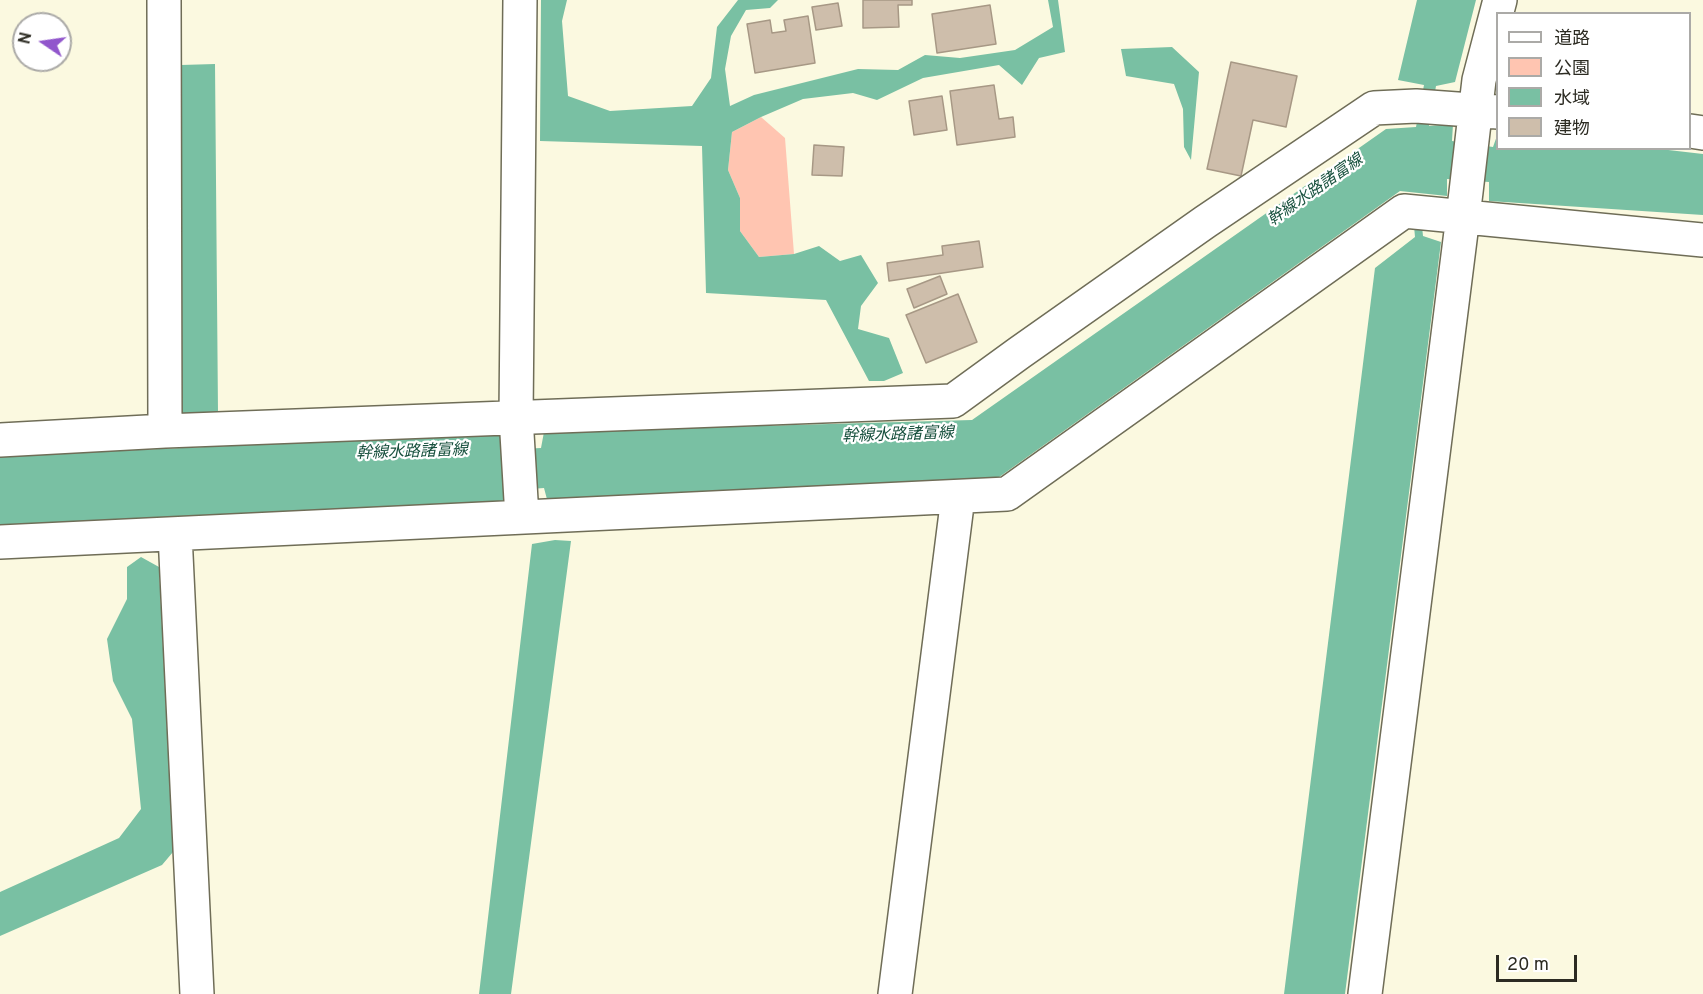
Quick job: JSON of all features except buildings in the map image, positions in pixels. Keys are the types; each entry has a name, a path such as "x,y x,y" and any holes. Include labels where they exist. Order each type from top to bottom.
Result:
{"street":[{"path":"164,0 165,431"},
{"path":"520,0 517,431 522,506"},
{"path":"1365,994 1465,205 1482,119 1479,80 1496,15"},
{"path":"0,441 165,431 517,431 953,400 1195,229 1374,108 1427,107 1482,119"},
{"path":"0,542 175,534 522,506 1007,495 1404,211 1465,205 1703,240"},
{"path":"896,994 958,497"},
{"path":"175,534 197,994"}],"green space":[{"path":"761,117 785,138 794,254 759,257 740,231 740,198 728,170 732,132"}],"water":[{"path":"541,0 567,0 562,21 568,96 610,111 692,106 711,78 717,27 738,0 778,0 770,8 746,10 731,36 725,69 730,106 754,95 858,69 898,70 925,55 960,58 1015,50 1053,27 1048,0 1058,0 1065,52 1039,58 1022,85 999,65 923,78 877,100 853,93 803,99 732,132 728,170 740,198 740,231 759,257 794,254 819,246 840,261 861,255 878,283 861,306 858,329 889,338 903,373 884,381 869,381 826,300 706,293 702,146 540,141"},
{"name":"幹線水路諸富線","path":"1417,0 1476,0 1455,82 1436,86 1429,126 1453,124 1452,141 1493,147 1496,139 1496,150 1668,150 1703,154 1703,215 1489,201 1489,182 1447,179 1447,196 1400,191 988,485 548,503 544,488 504,491 503,502 0,525 0,456 502,434 501,450 541,448 544,432 972,420 1386,129 1416,127 1424,85 1398,80"},
{"path":"1172,47 1199,72 1191,160 1184,147 1183,109 1174,84 1126,76 1121,49"},
{"path":"215,64 218,413 181,414 181,65"},
{"path":"1414,226 1422,226 1423,236 1441,242 1345,994 1284,994 1375,268 1415,237"},
{"path":"555,540 571,541 511,994 479,994 532,544"},
{"path":"141,557 159,567 173,852 162,865 0,936 0,892 119,838 141,809 132,719 113,681 107,639 127,599 127,567"}]}
